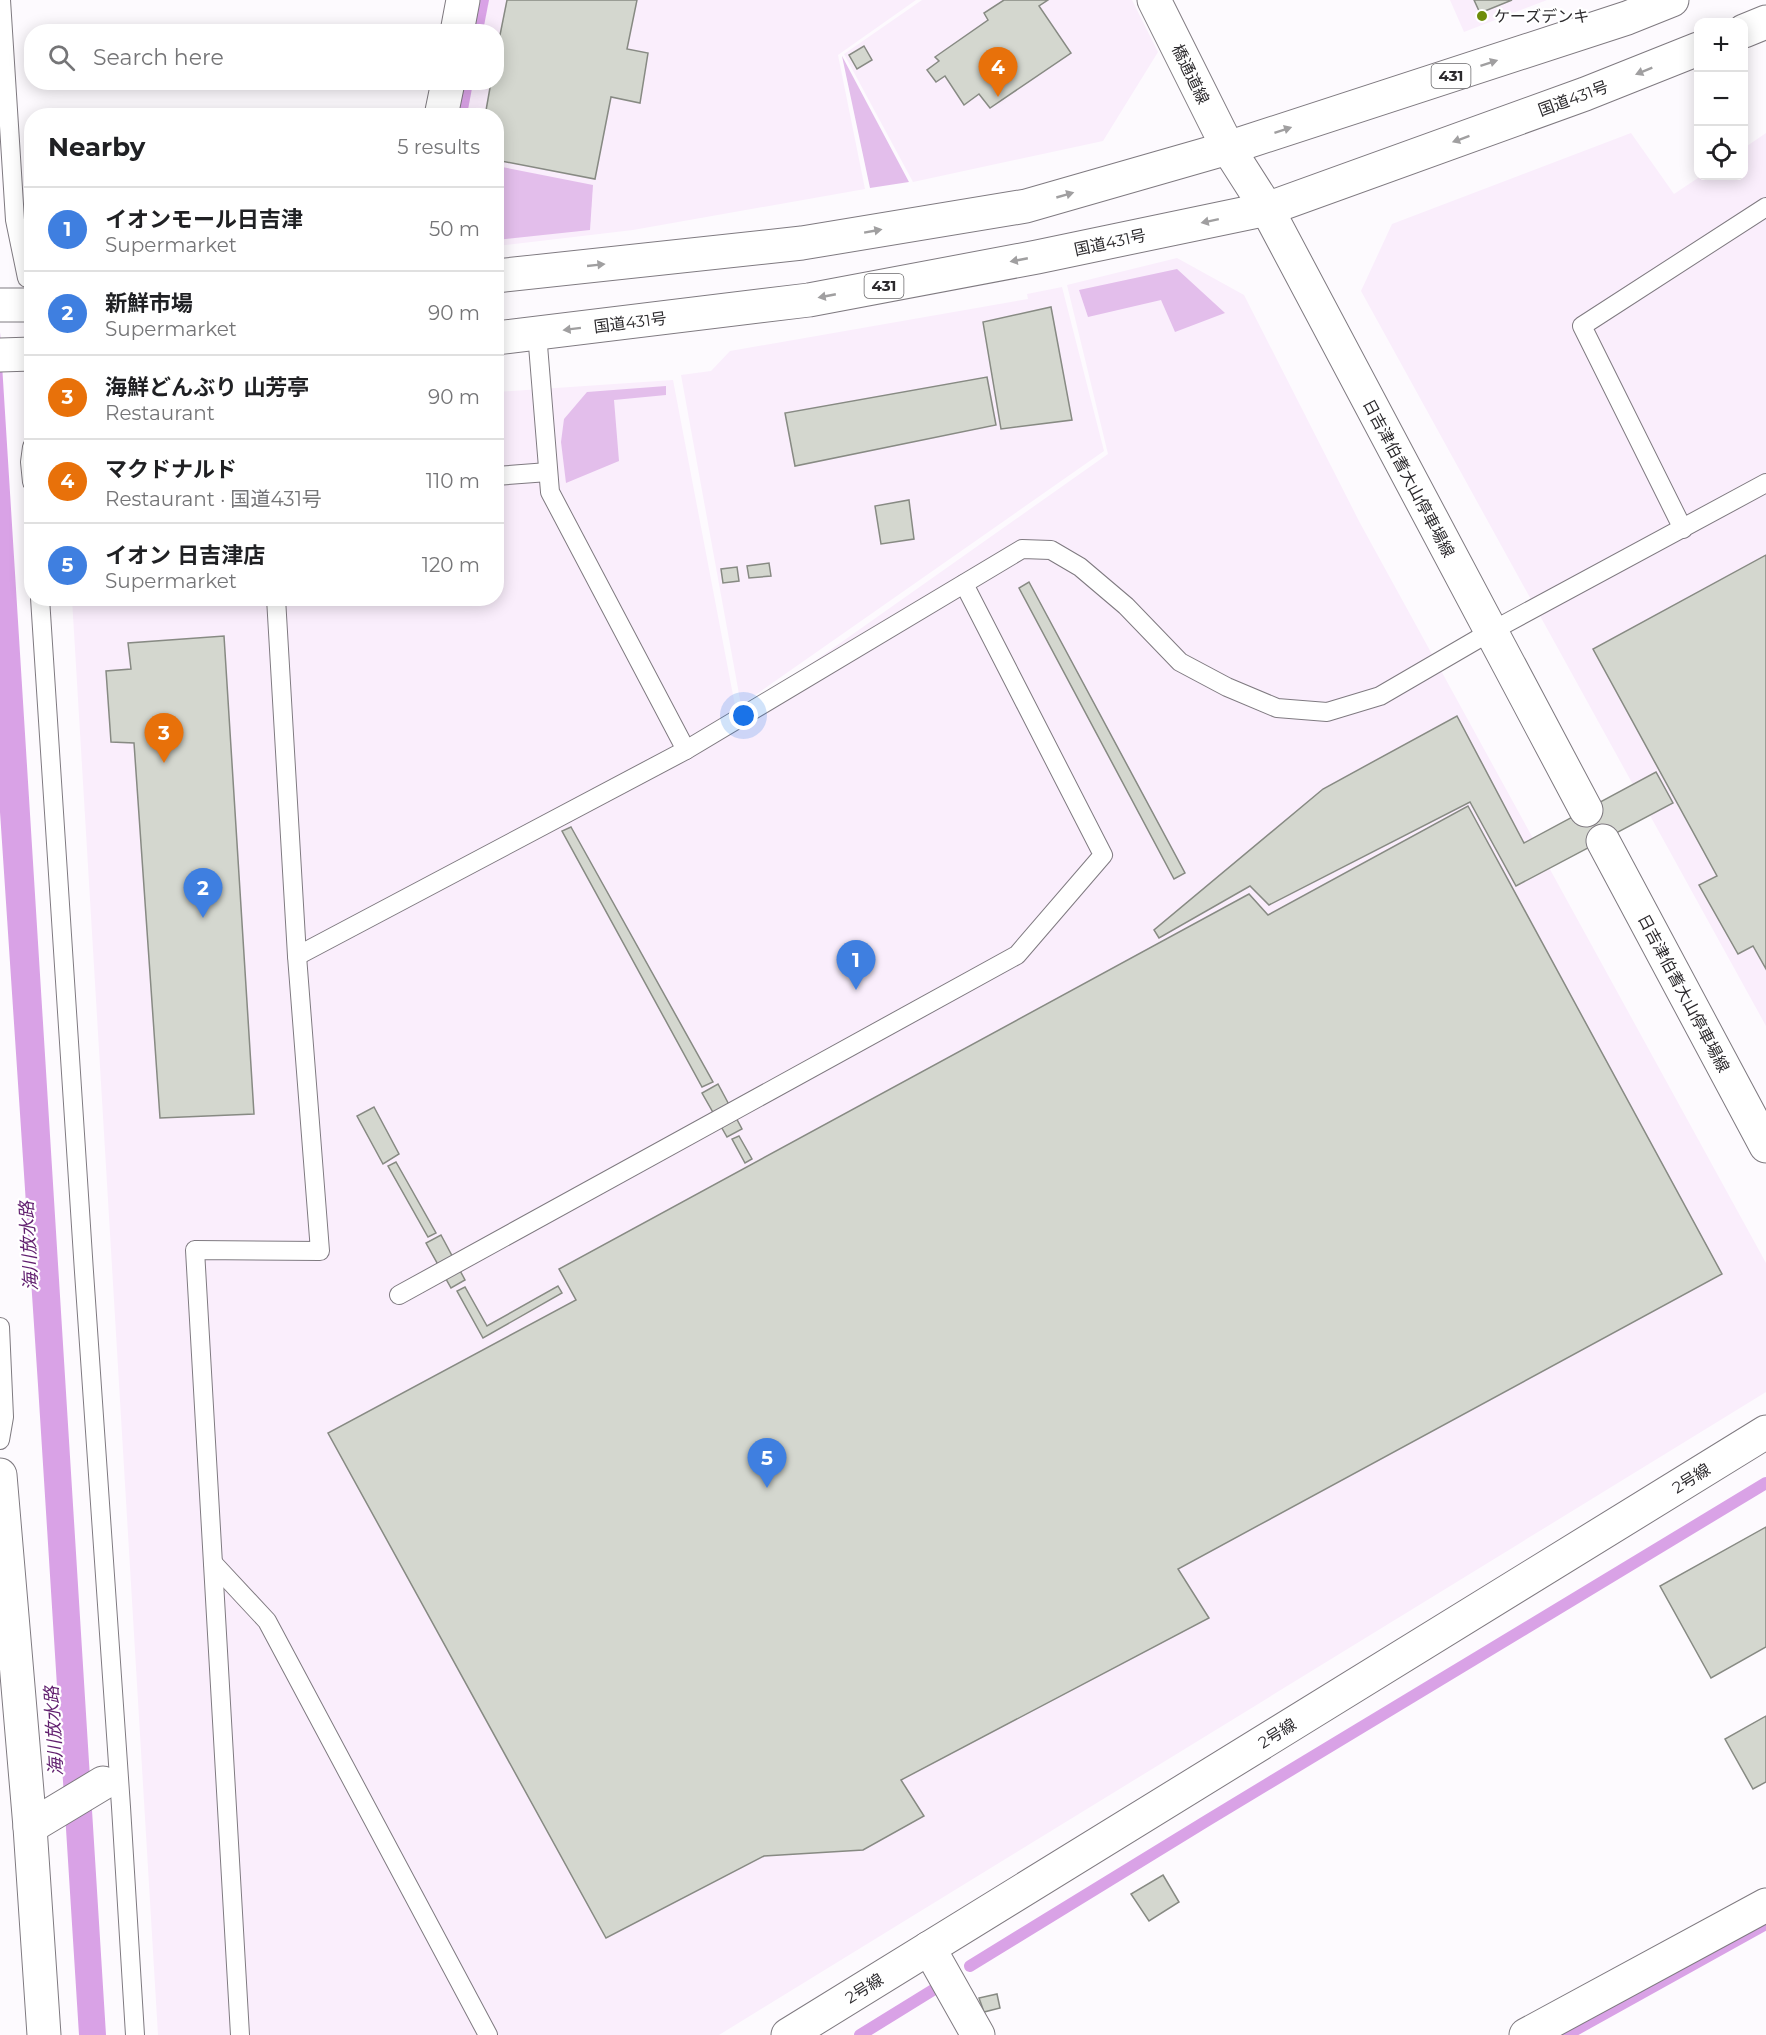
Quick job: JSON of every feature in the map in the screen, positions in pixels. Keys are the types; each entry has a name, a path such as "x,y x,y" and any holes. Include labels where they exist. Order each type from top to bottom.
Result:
{"main road":[{"path":"458,24 463,0"},
{"name":"橋通道線","path":"1154,0 1228,148"},
{"name":"431","path":"504,275 802,243 1026,206 1228,148 1627,18 1672,0"},
{"path":"1748,29 1766,22"},
{"name":"国道431号","path":"504,337 809,300 1037,257 1267,209 1585,94 1694,51"},
{"path":"443,108 446,90"},
{"name":"日吉津伯耆大山停車場線","path":"1228,148 1267,209 1586,810"},
{"name":"日吉津伯耆大山停車場線","path":"1603,841 1766,1146"},
{"name":"2号線","path":"788,2035 1766,1432"},
{"path":"0,1475 36,1824 44,2035"},
{"path":"36,1824 111,1778"},
{"path":"1526,2035 1766,1905"},
{"path":"929,1948 978,2035"}],"lane":[{"path":"1,0 21,298"},
{"path":"1683,529 1582,326 1766,207"},
{"path":"537,333 550,492 686,750"},
{"path":"504,475 548,472"},
{"path":"297,956 686,750 1022,549 1051,550 1080,567 1126,606 1180,662 1227,687 1277,708 1327,712 1380,696 1490,632 1766,483"},
{"path":"399,1295 1017,955 1103,855 964,584"},
{"path":"41,606 84,1272 111,1778 135,2035"},
{"path":"240,2035 195,1250 320,1251 297,956 276,606"},
{"path":"0,1327 3,1417 0,1440"},
{"path":"213,1563 267,1621 488,2035"}],"shaded area":[{"path":"475,0 916,0 838,55 865,189 633,230 504,245 504,108 454,108 458,90 504,90 504,24 470,24"},
{"path":"922,0 1132,0 1158,52 1103,141 913,182 844,54"},
{"name":"ケーズデンキ","path":"1450,0 1547,0 1464,32"},
{"path":"842,56 909,182 870,188"},
{"path":"1631,133 1674,194 1695,180 1748,180 1748,145 1766,133 1766,1026 1361,291 1392,224"},
{"path":"504,167 593,185 590,230 504,239"},
{"path":"1177,258 1244,295 1360,523 1766,1263 1766,1392 719,2035 158,2035 72,606 504,606 504,392 673,380 737,716 1108,454 1067,285"},
{"path":"1177,269 1225,313 1175,332 1161,300 1088,317 1079,290"},
{"path":"1062,287 1104,451 741,705 681,375 711,371 730,351 1028,299 1027,294"},
{"path":"666,386 666,395 614,400 619,461 566,483 561,442 564,419 587,392"}],"water":[{"path":"478,0 489,0 484,24 474,24"},
{"path":"461,90 472,90 468,108 457,108"},
{"name":"海川放水路","path":"0,332 106,2035 79,2035 0,812"}],"building":[{"path":"507,0 637,0 627,49 648,53 640,103 611,97 595,179 504,162 504,108 486,108 490,90 504,90 502,24"},
{"path":"1004,0 1048,0 1039,6 1071,53 990,108 979,94 964,105 945,76 936,82 927,70 939,61 935,57 988,20 984,13"},
{"path":"1474,0 1512,0 1480,13"},
{"path":"864,46 872,60 857,69 849,55"},
{"path":"1051,307 1072,420 1001,429 983,322"},
{"path":"987,377 996,425 795,466 785,413"},
{"path":"909,500 914,539 881,544 875,506"},
{"path":"1766,555 1766,969 1753,946 1738,954 1699,885 1717,876 1593,649"},
{"path":"769,563 771,576 749,578 747,566"},
{"path":"737,567 739,581 723,583 721,569"},
{"path":"1029,582 1185,873 1174,879 1019,588"},
{"path":"224,636 254,1114 160,1118 134,743 111,742 106,671 131,669 128,643"},
{"path":"1457,716 1524,843 1656,772 1673,803 1516,886 1470,802 1269,905 1250,886 1159,938 1154,930 1323,789"},
{"path":"1468,806 1722,1274 1178,1569 1209,1618 901,1780 924,1816 863,1850 764,1856 606,1938 328,1433 576,1300 559,1269 1249,894 1268,915"},
{"path":"571,827 713,1082 702,1087 562,831"},
{"path":"718,1084 742,1129 727,1137 702,1093"},
{"path":"374,1107 399,1154 383,1164 357,1116"},
{"path":"739,1136 752,1159 745,1163 732,1139"},
{"path":"396,1162 436,1233 428,1237 388,1166"},
{"path":"441,1235 465,1280 451,1288 426,1243"},
{"path":"558,1286 562,1293 483,1338 457,1291 465,1287 487,1326"},
{"path":"1766,1527 1766,1647 1711,1678 1660,1586"},
{"path":"1766,1716 1766,1782 1753,1789 1725,1739"},
{"path":"1163,1875 1179,1902 1149,1921 1131,1894"},
{"path":"997,1994 1000,2008 984,2012 979,1998"}],"waterway":[{"path":"970,1966 1766,1483"},
{"path":"1566,2035 1766,1924"},
{"path":"860,2035 933,1990"}],"place":[{"name":"ケーズデンキ","path":"1482,16"},
{"name":"マクドナルド","path":"998,97"},
{"name":"海鮮どんぶり 山芳亭","path":"164,763"},
{"name":"新鮮市場","path":"203,918"},
{"name":"イオンモール日吉津","path":"856,990"},
{"name":"イオン 日吉津店","path":"767,1488"}]}
